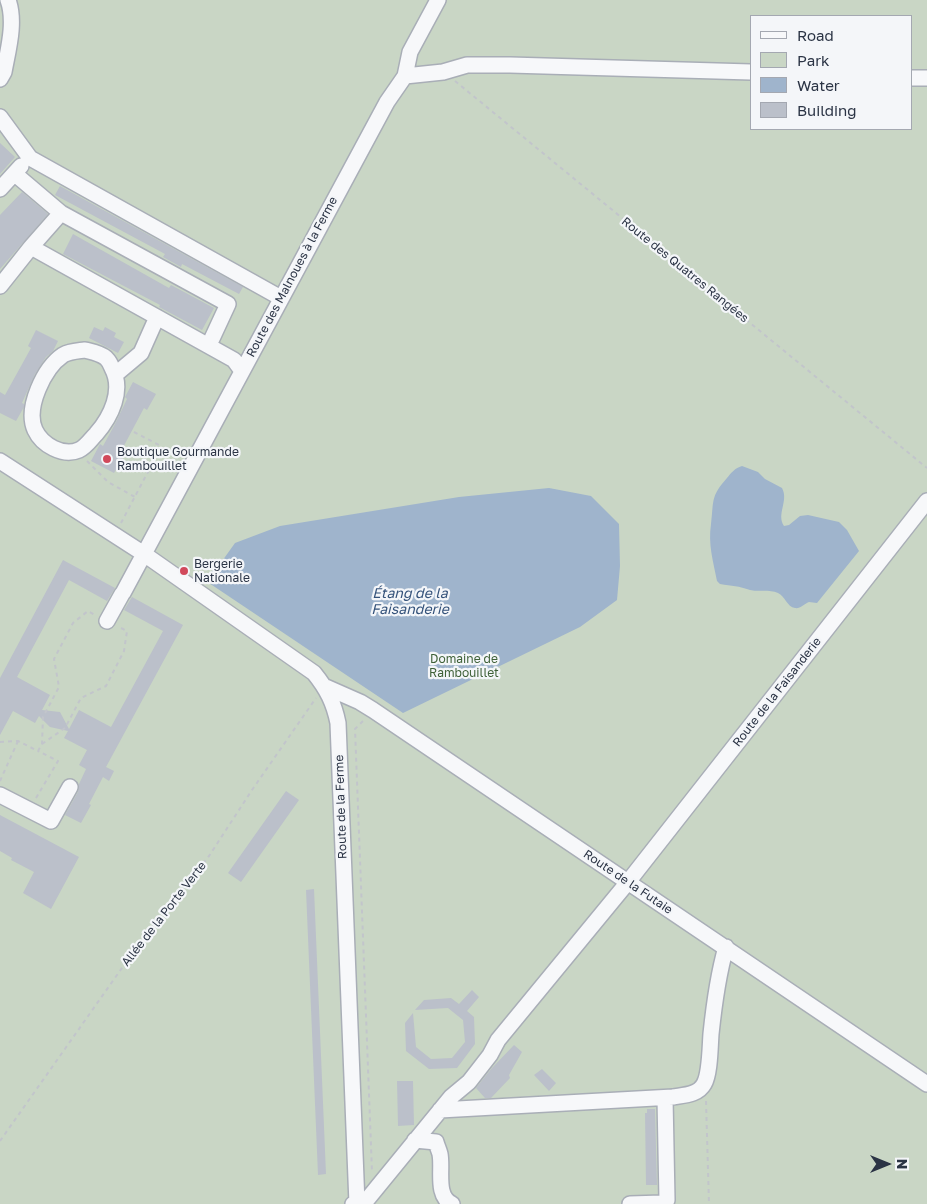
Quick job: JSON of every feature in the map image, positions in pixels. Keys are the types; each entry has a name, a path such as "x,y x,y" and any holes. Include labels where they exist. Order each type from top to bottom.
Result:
{"street":[{"path":"0,79 4,72 10,31 10,6 8,0"},
{"name":"Route des Malnoues à la Ferme","path":"107,621 387,102 405,76 410,52 438,0"},
{"path":"405,76 444,72 467,65 750,72"},
{"path":"912,78 927,78"},
{"path":"0,117 30,158 281,298"},
{"path":"0,189 30,158"},
{"path":"15,174 61,213 228,304 209,345"},
{"path":"0,286 61,213"},
{"path":"31,247 209,345 234,360 242,371"},
{"path":"116,374 141,353 157,317"},
{"path":"85,350 98,353 108,359 116,374 117,388 109,416 98,432 79,450 66,452 56,450 44,442 36,432 33,424 33,412 39,386 45,375 62,356 72,351 85,350"},
{"name":"Route de la Ferme","path":"0,461 144,554 314,673 326,687 334,706 338,723 357,1204"},
{"name":"Route de la Faisanderie","path":"357,1204 366,1201 451,1097 470,1082 490,1055 498,1040 628,882 927,501"},
{"name":"Route de la Futaie","path":"326,687 373,710 927,1084"},
{"path":"0,795 51,822 70,786"},
{"path":"440,1110 665,1098 688,1095 697,1091 704,1084 707,1071 715,1000 726,947"},
{"path":"630,1204 662,1203 667,1200 665,1098"},
{"path":"415,1140 436,1142 440,1154 442,1192 449,1203 452,1204"}],"path":[{"name":"Route des Quatres Rangées","path":"444,72 927,468"},
{"path":"109,532 135,497 160,449 159,445 132,431"},
{"path":"79,450 88,464 108,482 135,497"},
{"path":"38,751 42,744 65,728 81,698 106,686 124,651 126,631 88,611 73,623 54,659 59,687 43,717 42,744"},
{"name":"Allée de la Porte Verte","path":"0,1141 148,931 209,856 304,713 326,687"},
{"path":"372,1193 354,729 373,710"},
{"path":"0,781 18,741"},
{"path":"0,742 18,741 58,761 37,797"},
{"path":"704,1084 709,1204"}],"green space":[{"name":"Domaine de Rambouillet","path":"0,0 927,0 927,1204 0,1204"}],"water":[{"path":"742,466 758,472 765,479 782,488 784,498 781,517 784,526 789,525 800,516 808,515 839,522 847,530 859,551 817,603 809,602 795,608 790,606 780,594 775,592 750,590 720,584 717,581 710,539 715,495 730,474"},
{"name":"Étang de la Faisanderie","path":"549,488 591,496 619,524 620,566 617,600 580,627 403,713 203,579 220,564 235,543 280,526 459,497"}],"building":[{"path":"0,143 15,157 0,174"},
{"path":"60,186 243,287 239,294 182,264 181,267 163,257 165,254 55,195"},
{"path":"22,192 48,214 0,269 0,215"},
{"path":"73,234 169,288 171,285 214,308 202,330 159,307 160,305 63,254"},
{"path":"94,327 103,331 105,327 116,333 114,337 124,342 118,353 89,338"},
{"path":"36,330 58,341 53,351 46,357 35,374 22,403 24,407 16,421 0,413 0,392 5,395 31,348 28,346"},
{"path":"133,382 156,394 147,410 144,408 119,455 123,457 114,473 91,461 100,444 103,446 115,424"},
{"path":"63,560 115,588 107,601 69,580 17,677 50,695 42,710 60,712 69,729 79,710 111,727 163,631 124,610 132,597 183,625 106,767 114,771 109,781 103,777 81,823 65,815 78,792 79,784 86,769 79,765 87,750 64,738 68,731 50,727 39,716 35,723 13,711 0,735 0,678"},
{"path":"286,791 299,800 241,882 228,873"},
{"path":"0,815 79,857 51,909 23,893 34,872 11,860 12,858 0,851"},
{"path":"314,889 326,1174 318,1175 306,890"},
{"path":"472,990 479,997 467,1011 474,1017 475,1044 457,1068 429,1069 406,1051 405,1023 413,1013 416,1047 431,1059 452,1058 465,1042 463,1020 448,1008 415,1010 424,1000 451,998 459,1004"},
{"path":"514,1045 522,1052 509,1075 510,1078 491,1098 485,1098 476,1088"},
{"path":"542,1069 556,1083 549,1091 534,1075"},
{"path":"397,1081 413,1081 414,1125 398,1126"},
{"path":"647,1109 655,1109 657,1185 646,1185 645,1113 647,1113"}],"place":[{"name":"Boutique Gourmande Rambouillet","path":"107,459"},
{"name":"Bergerie Nationale","path":"184,571"}]}
